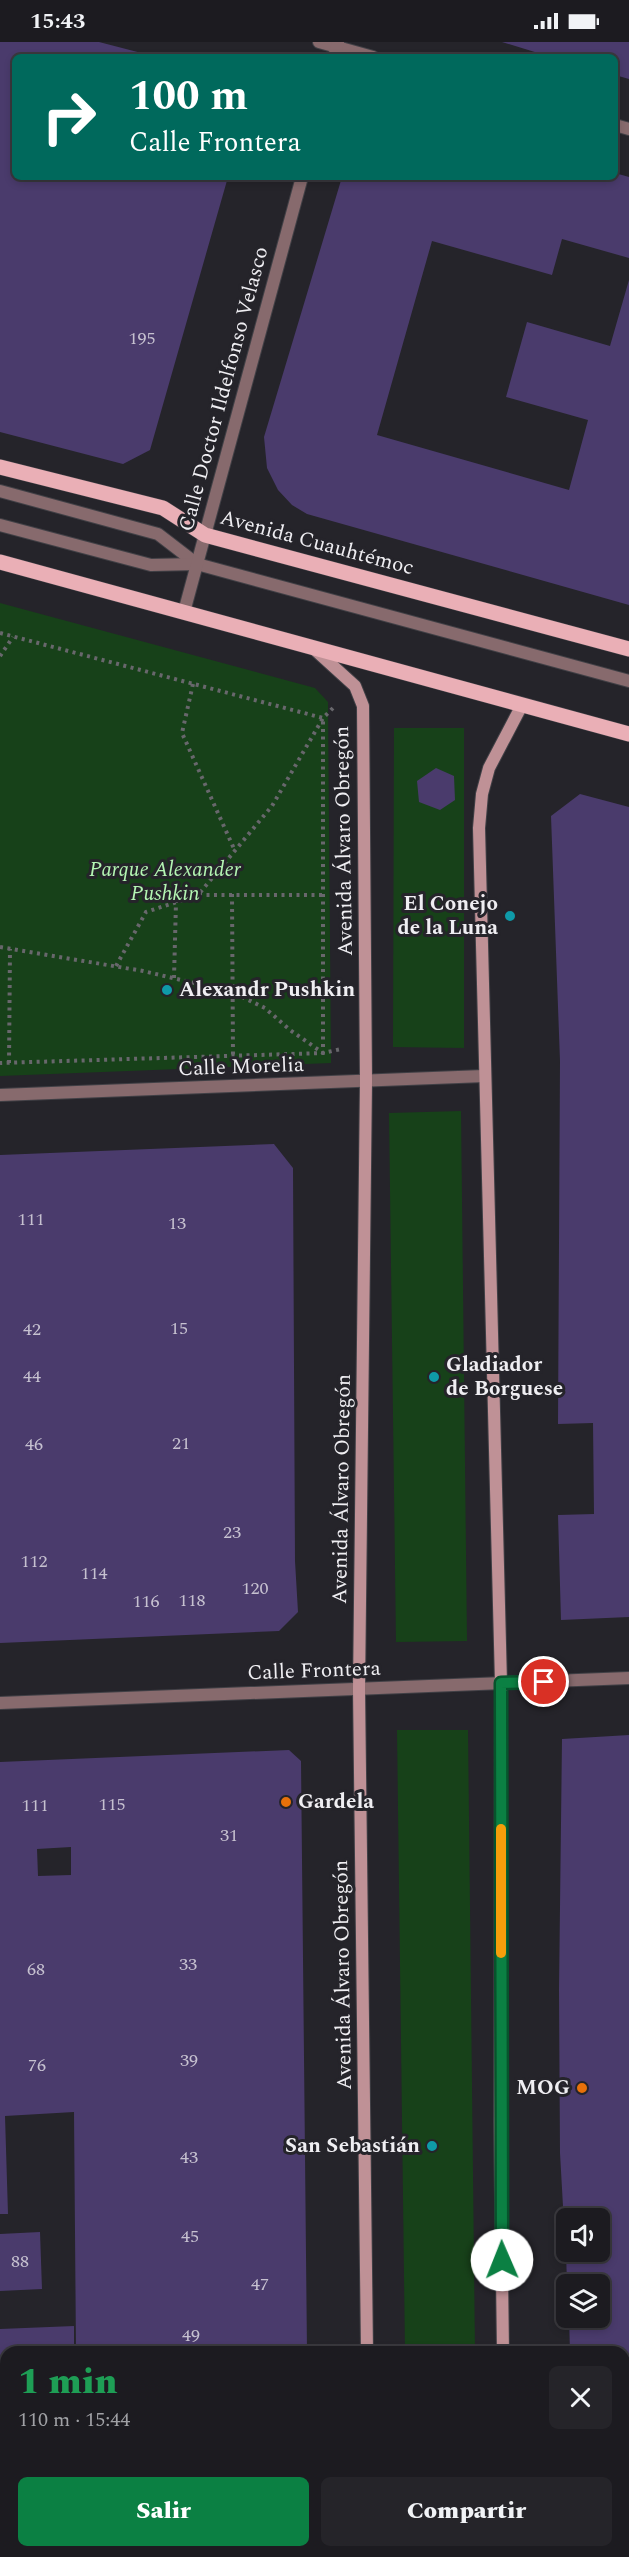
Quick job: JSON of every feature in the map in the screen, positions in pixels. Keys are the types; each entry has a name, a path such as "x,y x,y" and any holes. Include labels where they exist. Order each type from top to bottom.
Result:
{"main road":[{"name":"Avenida Cuauhtémoc","path":"0,467 163,508 205,535 629,649"},
{"path":"0,562 629,734"},
{"path":"311,646 355,686"},
{"name":"Avenida Álvaro Obregón","path":"355,686 363,706 366,1044 359,1689 367,2346"},
{"path":"503,2346 500,2123 501,1683 479,828 482,794 499,746 522,705"}],"street":[{"path":"319,42 336,49 359,54"},
{"name":"Calle Doctor Ildelfonso Velasco","path":"184,612 301,180"},
{"path":"0,491 158,534 197,564"},
{"path":"0,525 151,565 197,564 629,681"},
{"name":"Calle Morelia","path":"0,1095 484,1076"},
{"name":"Calle Frontera","path":"0,1703 629,1678"}],"path":[{"path":"0,633 323,718"},
{"path":"0,656 13,637"},
{"path":"193,684 182,733 235,851"},
{"path":"198,895 272,806 323,718 355,686"},
{"path":"323,718 323,1053"},
{"path":"232,894 233,1056"},
{"path":"116,966 146,912 198,895 323,895"},
{"path":"174,978 176,902"},
{"path":"0,947 116,966 232,992 265,1008 290,1030 323,1053"},
{"path":"9,1063 10,949"},
{"path":"0,1063 323,1053 366,1044"}],"green space":[{"name":"Parque Alexander Pushkin","path":"0,603 315,688 328,702 331,1063 0,1076"},
{"path":"394,728 464,728 464,1048 393,1047"},
{"path":"461,1111 467,1641 396,1642 389,1113"},
{"path":"397,1730 468,1730 475,2346 405,2346"}],"building":[{"path":"0,42 99,42 145,54 12,54 12,180 227,180 150,450 123,464 0,432"},
{"path":"502,42 629,42 629,79 618,76 618,54 541,54"},
{"path":"618,174 629,177 629,258 562,239 552,275 432,241 377,435 569,490 588,420 506,397 527,322 610,346 629,280 629,605 307,514 292,505 278,490 267,468 264,437 341,180 618,180"},
{"path":"436,768 454,776 455,800 440,810 419,802 417,781"},
{"path":"580,794 629,807 629,1617 561,1620 558,1515 594,1514 593,1423 558,1424 560,1061 551,816"},
{"path":"274,1144 293,1168 295,1561 298,1612 279,1631 0,1643 0,1155"},
{"path":"629,1735 629,2346 570,2346 569,2328 610,2328 610,2274 567,2274 566,2262 610,2262 610,2208 563,2208 560,2153 562,1739"},
{"path":"289,1750 301,1761 307,2346 76,2346 74,2112 5,2116 8,2214 0,2214 0,1762","holes":["71,1847 71,1875 38,1876 37,1849"]},
{"path":"40,2232 42,2289 0,2291 0,2234"},
{"path":"74,2326 74,2346 0,2346 0,2329"}],"slow traffic":[{"path":"501,1829 501,1953"}],"place":[{"name":"El Conejo de la Luna","path":"510,916"},
{"name":"Alexandr Pushkin","path":"167,990"},
{"name":"Gladiador de Borguese","path":"434,1377"},
{"name":"Gardela","path":"286,1802"},
{"name":"MOG","path":"582,2088"},
{"name":"San Sebastián","path":"432,2146"}],"route":[{"path":"502,2260 501,1683 544,1682"}]}
